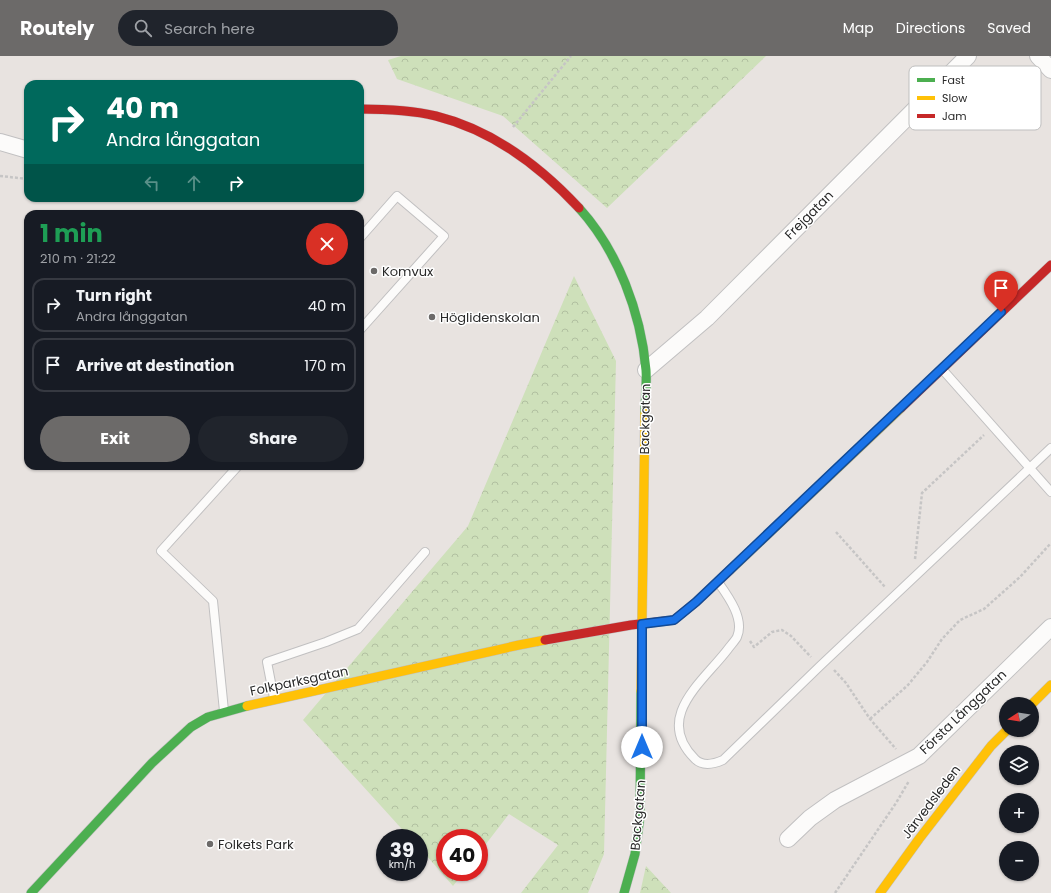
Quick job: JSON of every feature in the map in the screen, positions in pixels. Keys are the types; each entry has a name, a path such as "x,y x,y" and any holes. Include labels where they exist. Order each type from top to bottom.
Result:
{"street":[{"name":"Frejgatan","path":"958,66 968,56"},
{"path":"1038,56 1051,70"},
{"name":"Backgatan","path":"364,108 419,111 449,118 480,131 502,143 528,161 569,198 585,215 600,235 628,293 638,328 646,370 642,624 642,800 634,863 624,893"},
{"name":"Frejgatan","path":"646,370 707,318 909,115"},
{"path":"0,142 24,149"},
{"name":"Folkparksgatan","path":"31,893 172,744 191,727 208,717 274,699 363,681 519,645 591,632 674,620 696,602 1051,265"},
{"name":"Första Långgatan","path":"788,839 810,818 835,800 919,756 1051,628"},
{"path":"1039,697 1051,685"},
{"name":"Järvedsleden","path":"880,893 919,839 999,737"}],"lane":[{"path":"364,234 398,196 444,236 364,326"},
{"path":"942,369 1051,492"},
{"path":"717,582 730,600 739,620 737,637 721,658 693,689 684,704 678,724 685,749 698,762 712,765 723,760 820,666 1051,448"},
{"path":"224,712 213,601 161,551 234,470"},
{"path":"274,699 267,662 326,642 358,629 425,552"}],"path":[{"path":"502,143 524,113 571,56"},
{"path":"0,176 24,179"},
{"path":"918,574 914,560 922,493 993,427"},
{"path":"836,532 894,597"},
{"path":"870,719 908,685 927,662 942,639 960,620 984,609 1020,577 1051,543"},
{"path":"737,637 747,638 754,647 772,632 782,630 792,636 820,666"},
{"path":"827,661 846,683 870,719 899,752 919,756"},
{"path":"835,893 896,803 911,777"}],"green space":[{"path":"401,56 766,56 607,208 503,116 397,79 388,60"},
{"path":"574,276 616,361 604,854 588,893 521,893 558,845 509,814 488,841 488,829 436,829 436,866 428,857 428,829 402,829 303,720 468,526"},
{"path":"646,866 671,893 640,893"},
{"path":"449,881 457,881 453,886"}],"traffic: fast":[{"path":"579,208 605,243 616,263 633,305 639,327 646,370 645,413"},
{"path":"624,893 635,854 640,816 641,691"},
{"path":"31,893 152,763 191,727 208,717 247,706"}],"traffic: slow":[{"path":"730,570 901,408"},
{"path":"641,691 645,413"},
{"path":"247,706 545,640"},
{"path":"1039,697 1051,685"},
{"path":"880,893 919,839 991,746 1000,737"}],"traffic: jam":[{"path":"364,109 417,112 457,122 476,130 496,140 531,164 579,208"},
{"path":"901,408 1051,265"},
{"path":"545,640 631,625 674,620 696,602 730,570"}],"place":[{"name":"Komvux","path":"374,271"},
{"name":"Höglidenskolan","path":"432,317"},
{"name":"Folkets Park","path":"210,844"}],"route":[{"path":"642,747 642,624 674,620 696,602 1001,312"}]}
